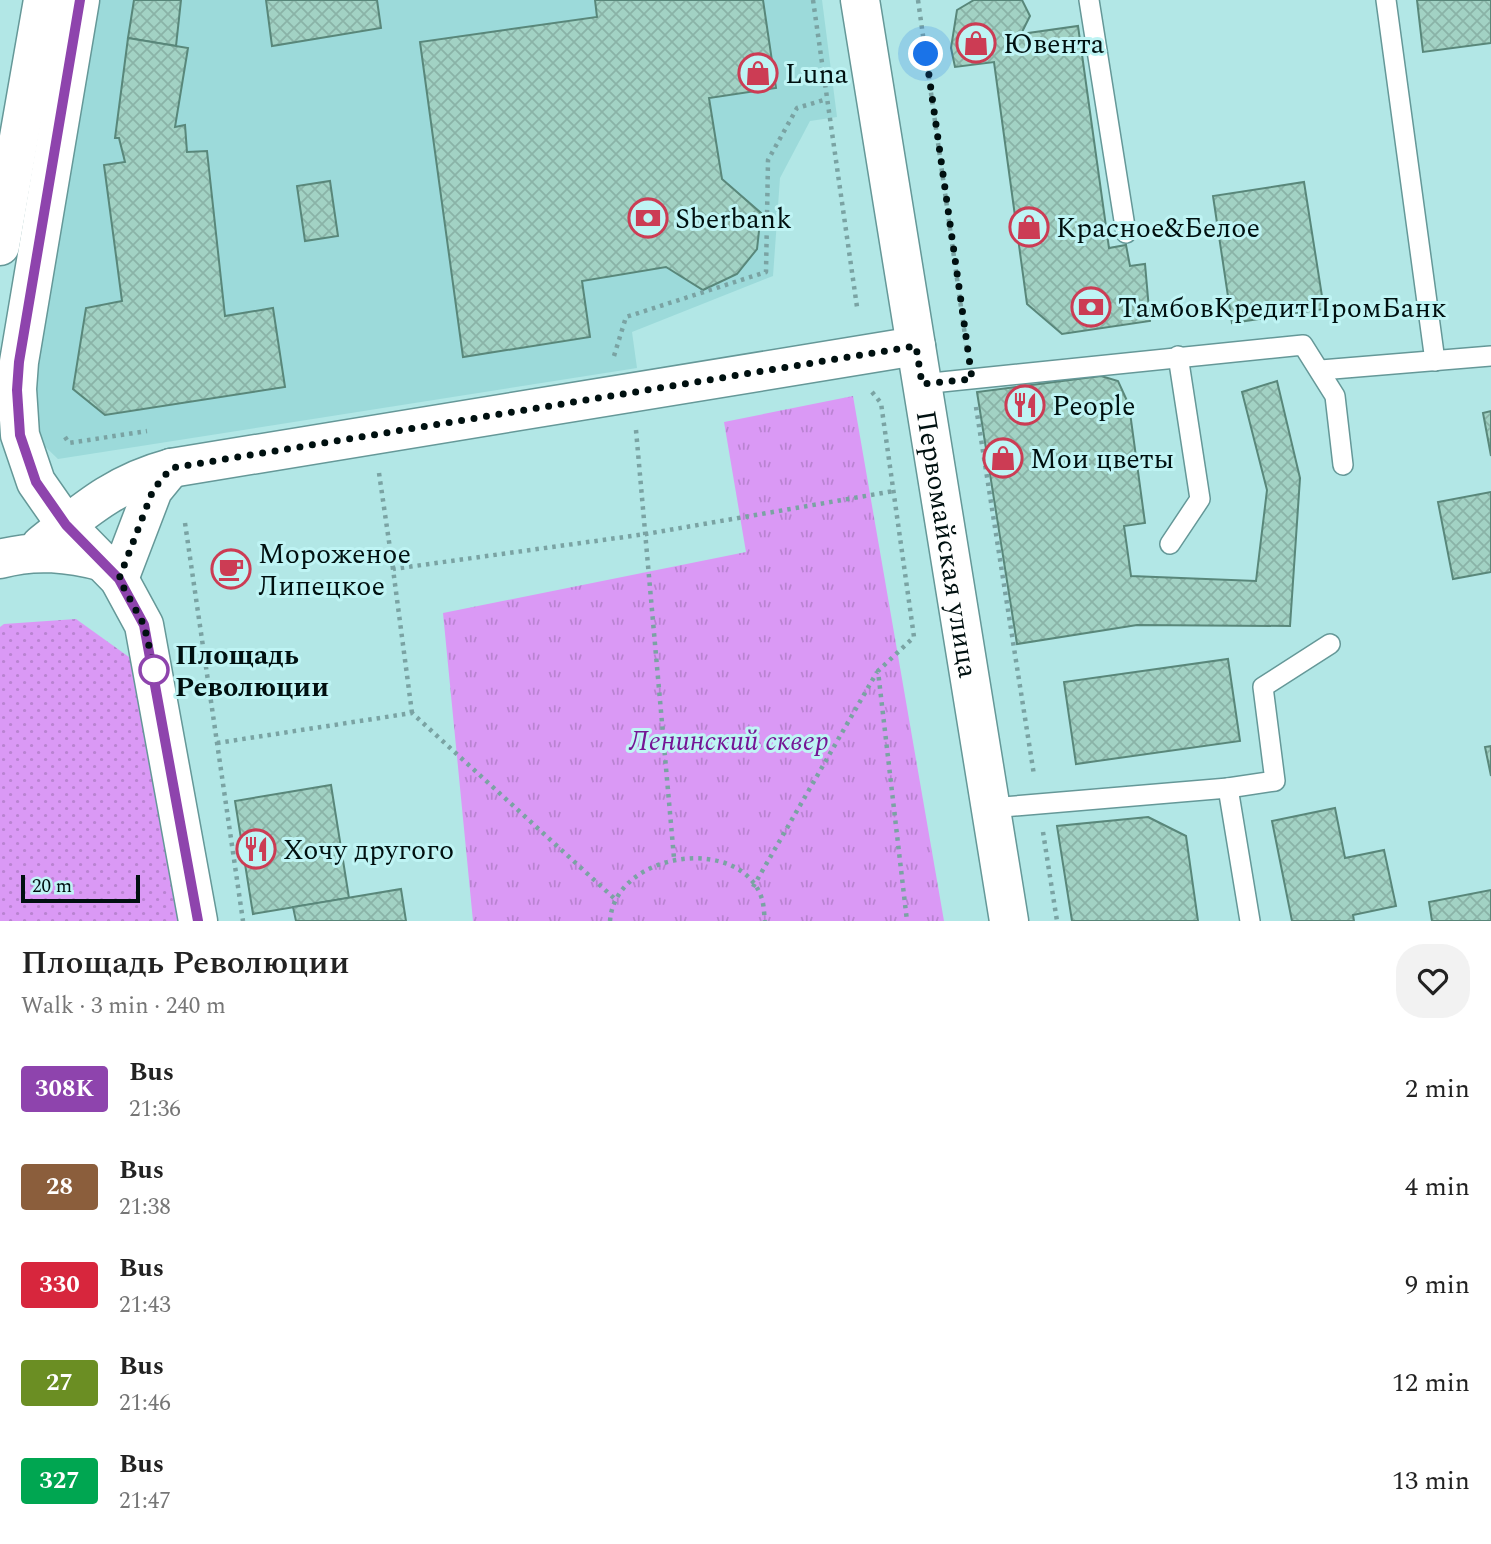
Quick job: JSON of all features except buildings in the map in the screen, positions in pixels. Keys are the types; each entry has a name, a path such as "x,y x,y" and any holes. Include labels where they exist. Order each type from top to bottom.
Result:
{"main road":[{"path":"0,246 43,0"},
{"path":"80,0 17,390 20,435 26,458 51,507 112,570 136,604 151,649 198,921"},
{"name":"Первомайская улица","path":"860,0 1009,921"},
{"path":"16,556 66,525 111,491 134,479 171,468 916,346"},
{"path":"112,570 153,490 171,468"},
{"path":"16,556 78,555 112,570"}],"lane":[{"path":"1089,0 1126,233"},
{"path":"1386,0 1435,362"},
{"path":"922,384 1303,345 1335,396 1343,465"},
{"path":"1170,544 1200,499 1178,356"},
{"path":"1321,370 1491,356"},
{"path":"991,808 1228,789 1275,781 1263,687 1330,644"},
{"path":"1228,789 1250,921"}],"path":[{"path":"813,0 857,307"},
{"path":"918,0 972,379 1057,921"},
{"path":"600,359 614,357 625,317 766,272 768,160 797,108 827,99"},
{"path":"754,887 878,671 914,637 881,403 868,387"},
{"path":"635,424 674,858"},
{"path":"63,434 69,443 156,430"},
{"path":"378,464 412,713 615,899"},
{"path":"393,569 646,534 894,491"},
{"path":"191,511 185,521 243,921"},
{"path":"878,671 906,921"},
{"path":"217,743 412,713"},
{"path":"610,921 615,899 638,873 674,858 720,860 744,873 762,898 765,921"}],"shaded area":[{"path":"96,0 822,0 837,117 810,121 780,178 773,276 632,332 637,368 58,459 32,434 33,350"}],"green space":[{"name":"Ленинский сквер","path":"853,396 944,921 473,921 443,613 746,552 724,422"},
{"path":"76,619 129,657 155,762 179,921 0,921 0,627 4,624"}],"bus line":[{"name":"308К","path":"80,0 19,362 17,390 20,435 36,482 51,507 119,579 136,604 144,625 151,649 198,921"}],"place":[{"name":"Ювента","path":"976,43"},
{"name":"Luna","path":"758,73"},
{"name":"Sberbank","path":"648,218"},
{"name":"Красное&Белое","path":"1029,227"},
{"name":"ТамбовКредитПромБанк","path":"1091,307"},
{"name":"People","path":"1025,405"},
{"name":"Мои цветы","path":"1003,458"},
{"name":"Мороженое Липецкое","path":"231,569"},
{"name":"Площадь Революции","path":"154,670"},
{"name":"Хочу другого","path":"256,849"}],"route":[{"path":"154,670 156,676 151,649 136,604 119,579 153,490 171,468 916,346 922,384 972,379 926,54"}]}
